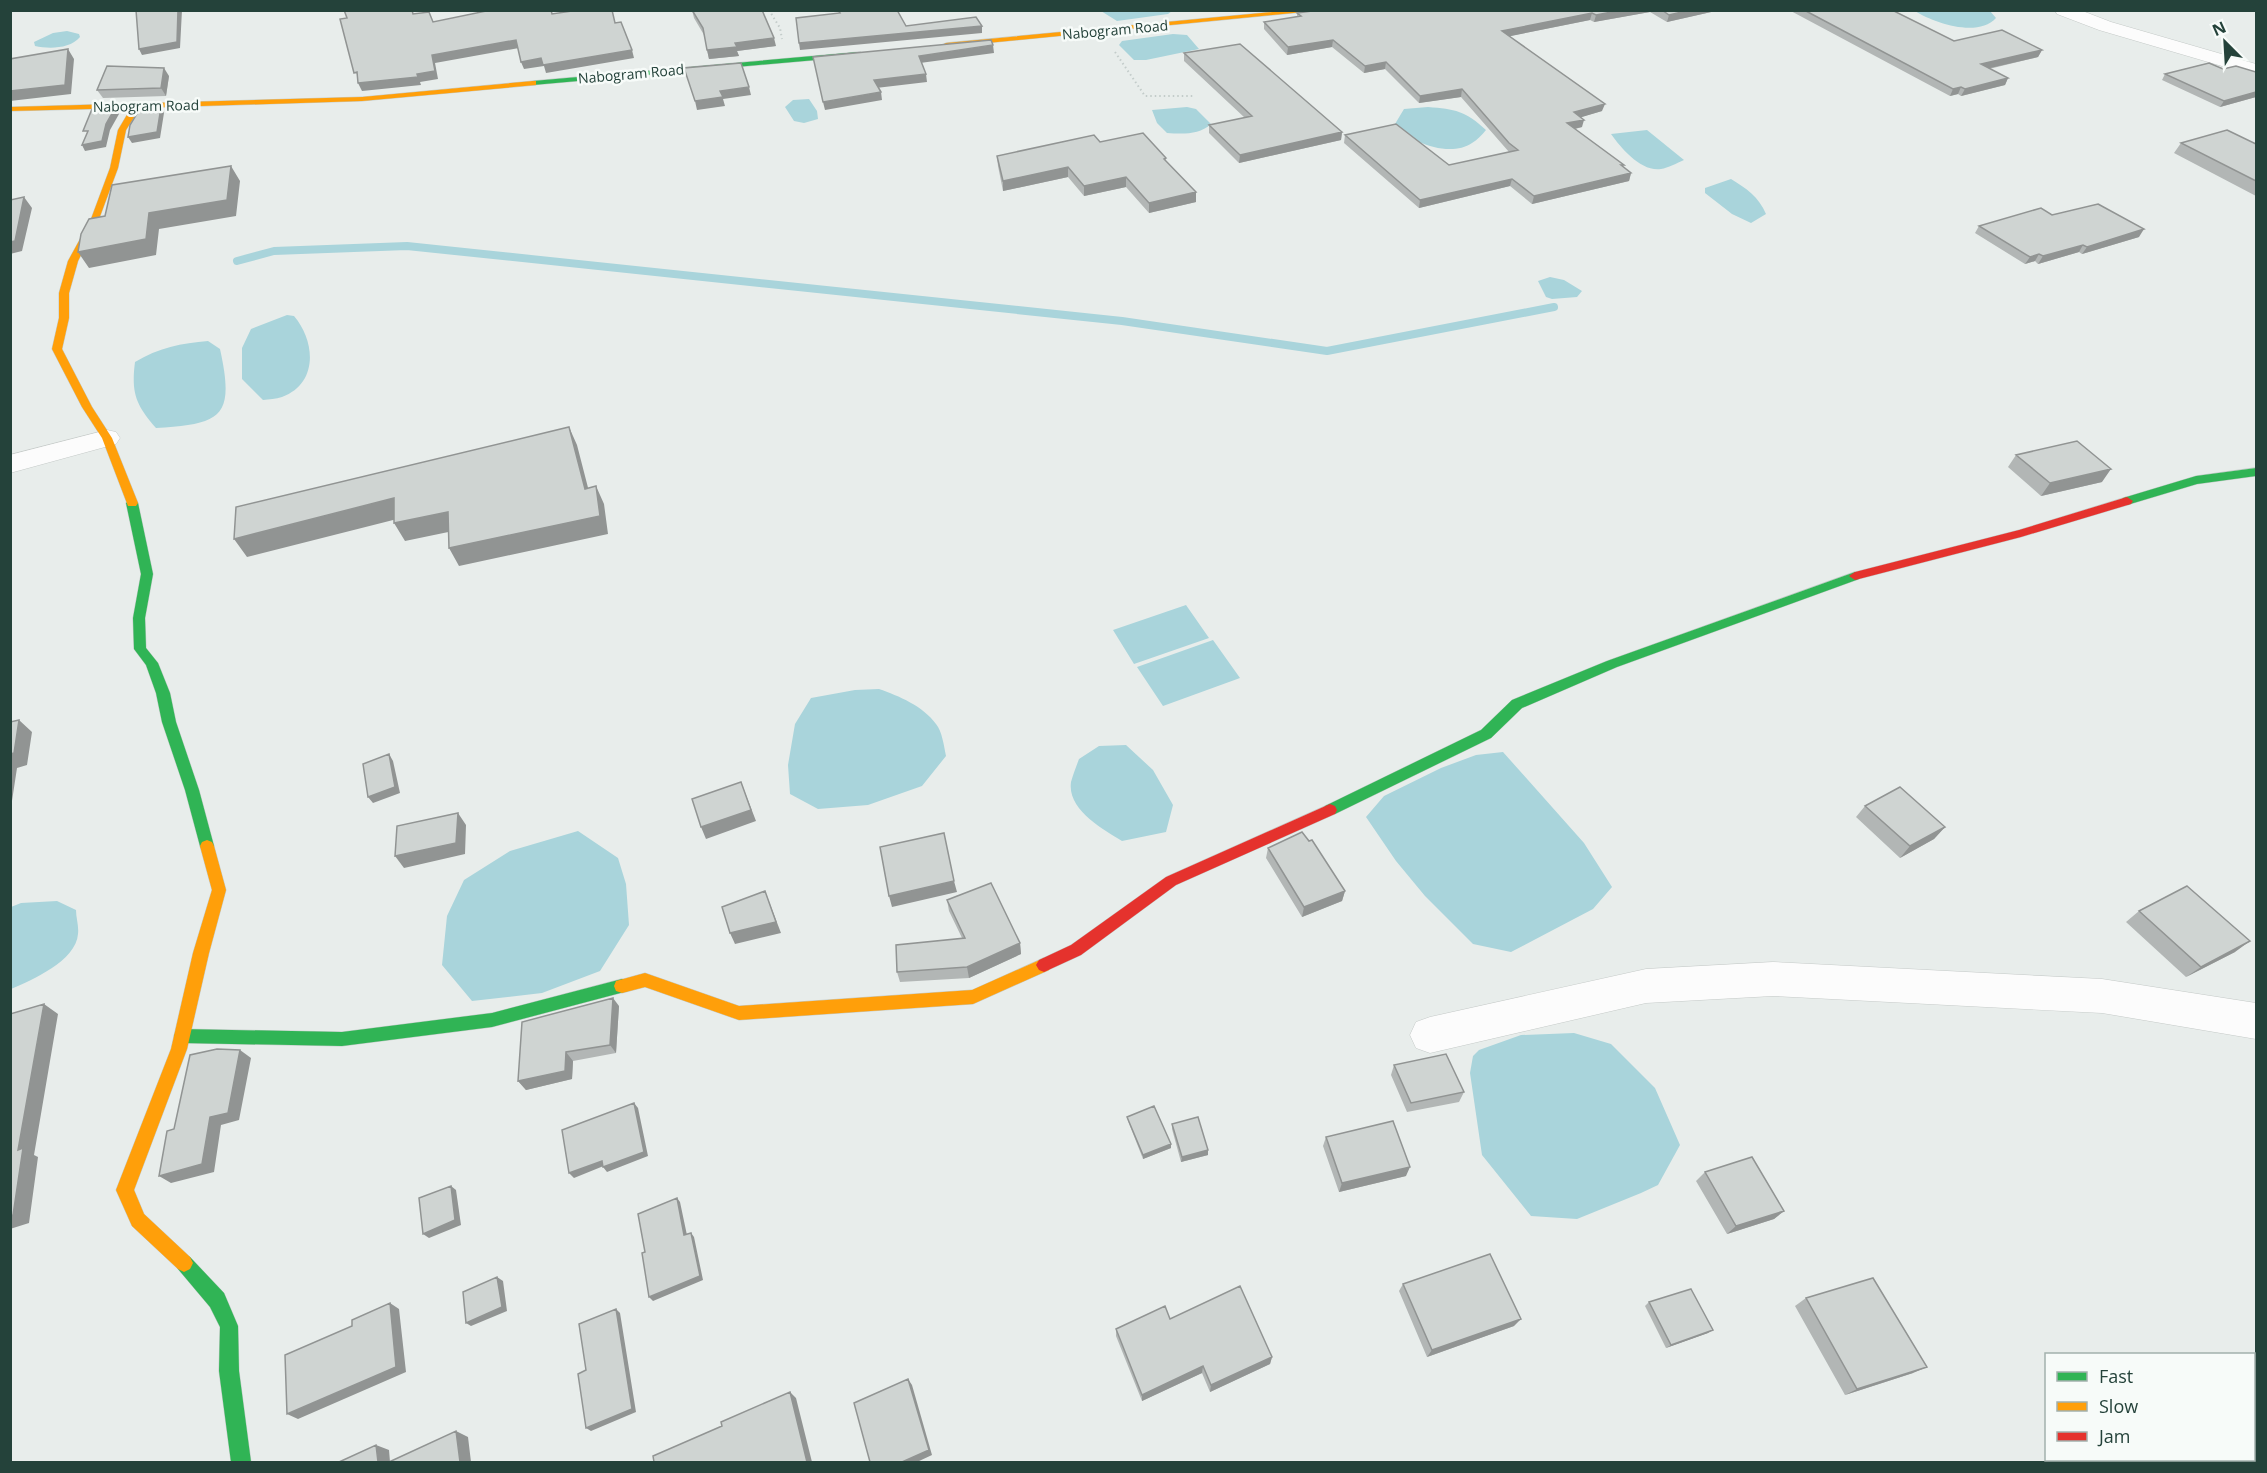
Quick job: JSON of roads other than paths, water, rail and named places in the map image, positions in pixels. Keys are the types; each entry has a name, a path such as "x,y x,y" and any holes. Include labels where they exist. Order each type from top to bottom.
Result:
{"street":[{"name":"Nabogram Road","path":"938,46 1321,10"},
{"path":"2063,10 2105,26 2256,70"},
{"name":"Nabogram Road","path":"10,109 362,99 867,53"},
{"path":"136,107 122,130 114,168 95,219 73,261 64,293 64,318 57,349 87,407 107,438 136,513 147,574 139,618 140,649 152,663 163,693 169,722 195,799 219,890 201,953 182,1036 125,1190 138,1220 181,1260 217,1300 229,1326 229,1371 241,1462"},
{"path":"10,464 107,438"},
{"path":"182,1036 342,1039 492,1020 645,980 739,1013 972,997 1076,950 1171,881 1273,837 1486,734 1517,704 1602,668 1866,572 2021,533 2196,480 2256,472"},
{"path":"1430,1035 1646,986 1773,979 2103,996 2256,1021"}],"water":[{"path":"1172,10 1168,14 1117,21 1101,11"},
{"path":"1915,11 1990,11 1996,18 1988,24 1967,28 1944,24"},
{"path":"67,31 79,34 80,37 71,44 59,47 35,46 34,42 53,33"},
{"path":"1173,34 1187,35 1199,49 1146,60 1134,60 1119,45 1122,41"},
{"path":"809,99 817,111 818,119 804,123 794,121 785,107 793,100"},
{"path":"1187,107 1196,109 1211,124 1196,132 1167,133 1157,123 1152,110"},
{"path":"1428,107 1460,112 1486,130 1472,143 1463,147 1442,149 1410,137 1395,124 1404,109"},
{"path":"1647,130 1684,160 1661,169 1646,167 1632,158 1611,134"},
{"path":"1731,179 1752,194 1766,214 1751,223 1732,214 1705,193 1705,188"},
{"path":"1550,277 1564,280 1582,291 1577,297 1552,299 1546,297 1538,281"},
{"path":"287,315 294,316 306,338 310,361 307,373 302,383 294,391 282,397 263,400 242,379 242,348 251,329"},
{"path":"208,341 220,349 226,389 224,403 209,419 196,424 156,428 136,398 135,362 170,347"},
{"path":"1186,605 1209,638 1134,664 1113,630"},
{"path":"1213,640 1240,678 1163,706 1137,667"},
{"path":"879,689 918,707 931,718 940,731 946,756 922,786 868,805 818,809 790,794 788,765 795,724 811,698 855,690"},
{"path":"1126,745 1153,770 1173,805 1166,832 1122,841 1080,810 1071,792 1071,782 1079,759 1099,746"},
{"path":"1503,752 1584,843 1612,887 1593,909 1511,952 1473,944 1425,896 1396,861 1366,817 1384,796 1441,768 1476,755"},
{"path":"578,831 618,858 626,884 629,925 600,971 542,993 472,1001 442,965 447,916 464,880 510,851"},
{"path":"57,901 76,910 78,931 75,944 70,953 52,968 11,989 11,907 21,903"},
{"path":"1574,1033 1611,1044 1655,1088 1680,1145 1658,1185 1577,1219 1531,1216 1482,1155 1470,1073 1473,1056 1479,1050 1521,1035"}],"waterway":[{"path":"237,261 274,251 407,246 1122,321 1327,351 1554,307"}]}
